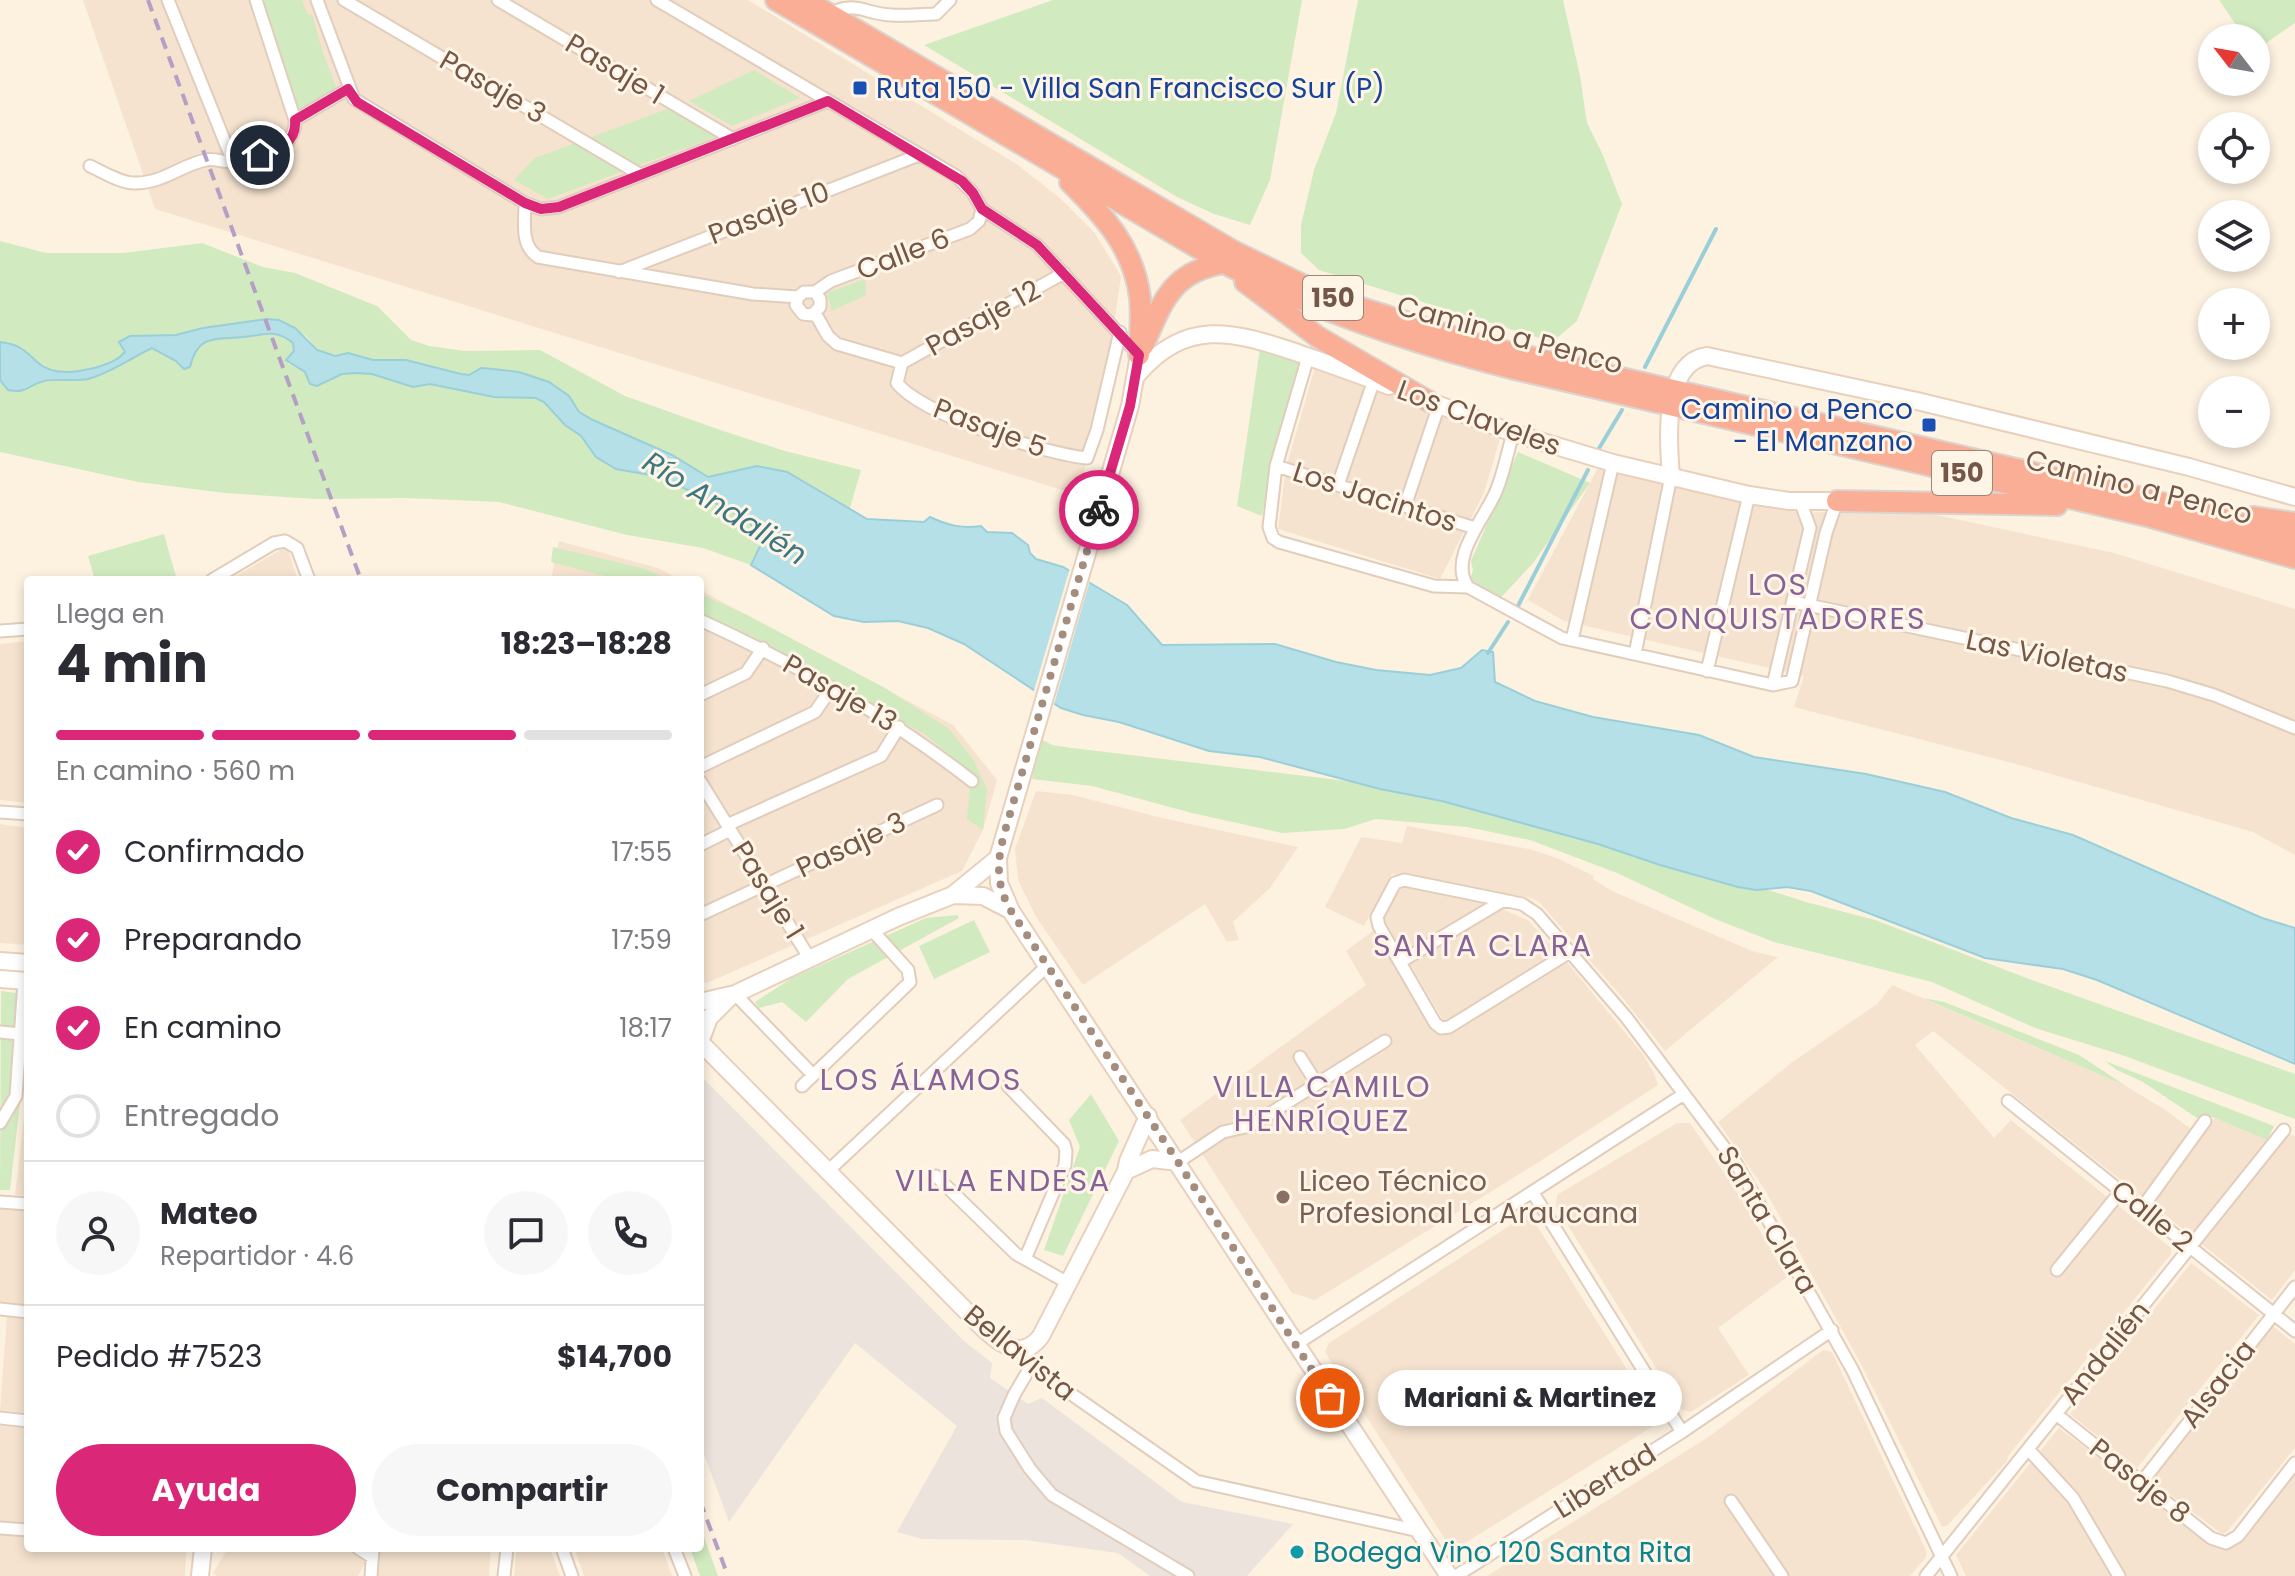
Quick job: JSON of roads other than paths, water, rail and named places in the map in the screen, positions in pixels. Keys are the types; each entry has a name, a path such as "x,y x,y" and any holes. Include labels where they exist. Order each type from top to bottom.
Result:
{"highway":[{"name":"Camino a Penco","path":"776,0 1224,263 1321,308 1433,347 1515,369 1674,396 2189,509 2295,542"},
{"name":"Camino a Penco","path":"805,0 1222,245 1305,286 1397,321 1674,396 2185,525 2295,558"},
{"path":"1051,162 1102,214 1124,246 1140,301 1138,365"},
{"path":"1138,365 1161,305 1173,286 1191,272 1224,263 1297,323 1434,403"},
{"path":"1837,501 2110,508"},
{"path":"2189,509 2295,523"}],"main road":[{"name":"Los Claveles","path":"1138,365 1190,337 1211,333 1254,339 1513,433 1613,463 1749,495 1800,501 1837,501"},
{"path":"1671,476 1674,396 1679,375 1688,363 1701,357 1723,357 2189,467 2295,497"},
{"path":"1138,365 1130,406 1005,831 998,858 999,883 1011,911 1449,1576"},
{"path":"704,1031 709,1018 735,994 953,895 998,858"},
{"path":"953,895 983,896 1011,911"},
{"path":"0,961 24,963"},
{"path":"0,979 24,981"},
{"path":"704,1001 735,994"},
{"name":"Bellavista","path":"704,1046 992,1337 1005,1346 1022,1350"},
{"path":"1022,1350 1038,1340 1126,1171 1148,1116"},
{"path":"1126,1171 1152,1159 1178,1162"},
{"path":"200,1576 203,1552"}],"street":[{"path":"168,0 233,162"},
{"path":"90,166 132,184 158,181 206,159 233,162 277,150 286,144 296,129 295,120 256,0"},
{"path":"317,0 348,89 357,102 525,203 541,209 553,208 641,175 828,101"},
{"name":"Pasaje 3","path":"344,0 641,175"},
{"name":"Pasaje 1","path":"498,0 733,139"},
{"path":"657,0 962,181 982,209 1024,235 1064,273 1120,332 1138,365"},
{"path":"829,14 858,6 887,15 936,14 950,0"},
{"path":"295,120 348,89"},
{"name":"Pasaje 10","path":"619,272 919,155"},
{"path":"525,203 525,241 532,254 544,259 753,294 798,297 796,305 800,312 807,315 815,313 821,303 815,292"},
{"name":"Calle 6","path":"798,297 804,292 815,292 831,281 970,229 979,221 982,209"},
{"name":"Pasaje 12","path":"902,363 1064,273"},
{"path":"815,313 828,336 837,344 902,363"},
{"name":"Pasaje 5","path":"902,363 897,383 905,394 980,429 1063,456 1087,458 1097,430 1120,332"},
{"path":"1308,357 1276,466 1269,527 1273,538 1434,586 1468,587 1562,638 1773,685 1792,681 1826,533 1837,501"},
{"path":"1338,485 1374,380"},
{"path":"1405,506 1434,403"},
{"path":"1468,587 1462,577 1462,563 1475,528 1498,487 1513,433"},
{"path":"1572,640 1613,463"},
{"name":"Los Jacintos","path":"1276,466 1475,528"},
{"path":"1635,654 1671,476"},
{"path":"1707,671 1749,495"},
{"path":"1773,685 1810,528 1800,501"},
{"path":"219,576 274,543 290,542 297,548 308,576"},
{"name":"Las Violetas","path":"1794,602 2167,681 2214,695 2295,728"},
{"name":"Pasaje 13","path":"704,622 763,648 899,727 972,781"},
{"path":"0,631 24,629"},
{"path":"704,693 746,673 763,648"},
{"path":"704,765 815,712 831,689"},
{"path":"704,843 881,756 899,727"},
{"name":"Pasaje 1","path":"704,787 810,959"},
{"name":"Pasaje 3","path":"704,913 937,805"},
{"path":"0,812 24,814"},
{"path":"1504,900 1397,881 1377,920 1435,1023 1441,1028 1449,1027 1570,952"},
{"path":"1400,962 1504,900"},
{"name":"Santa Clara","path":"1504,900 1522,904 1537,914 1626,1017 1750,1186 1832,1330 1951,1576"},
{"path":"802,1086 910,982 908,970 872,930"},
{"path":"828,1171 1047,966"},
{"path":"735,994 813,1075"},
{"path":"0,1123 22,1096 20,1034 24,999"},
{"path":"0,1032 20,1034"},
{"path":"1178,1162 1223,1132 1250,1126 1385,1041"},
{"path":"1300,1057 1317,1084"},
{"path":"1008,1086 1059,1138 1066,1151 1065,1165 1025,1259"},
{"path":"1295,1345 1684,1094"},
{"name":"Calle 2","path":"2008,1101 2295,1331"},
{"path":"2142,1208 2205,1121"},
{"name":"Andalién","path":"1926,1576 2284,1130"},
{"path":"936,1176 1005,1244 1068,1283"},
{"path":"2057,1270 2121,1191"},
{"path":"1533,1193 1682,1432"},
{"path":"0,1202 24,1204"},
{"name":"Alsacia","path":"2141,1483 2295,1287"},
{"path":"0,1309 24,1312"},
{"name":"Libertad","path":"1456,1576 1682,1432 1832,1330"},
{"name":"Bellavista","path":"1022,1350 1031,1366 1196,1481 1419,1531"},
{"path":"1031,1366 1004,1418 1006,1431 1030,1469 1052,1495 1188,1576"},
{"name":"Pasaje 8","path":"2056,1414 2211,1538 2226,1543 2238,1536 2295,1463"},
{"path":"0,1418 24,1421"},
{"path":"2028,1449 2073,1498 2119,1576"},
{"path":"1731,1501 1782,1576"},
{"path":"0,1528 24,1530"},
{"path":"504,1576 507,1552"},
{"path":"563,1552 572,1576"},
{"path":"676,1552 685,1576"},
{"path":"371,1576 373,1553"}],"water":[{"name":"Río Andalién","path":"267,319 279,320 295,328 317,350 335,356 348,353 373,360 406,360 469,375 481,368 519,372 549,382 569,396 579,412 672,455 708,477 757,466 787,472 867,519 924,522 930,517 955,526 981,526 987,532 1012,533 1028,545 1036,559 1063,567 1127,605 1162,645 1275,644 1376,670 1430,675 1461,668 1482,650 1493,652 1495,682 1535,701 1593,717 1699,735 1754,757 1866,774 1945,792 2011,818 2073,835 2262,918 2295,928 2295,1064 2097,980 2063,969 1985,958 1811,891 1787,887 1756,890 1738,887 1442,801 1380,789 1260,757 1209,751 1119,722 1061,708 964,644 928,628 898,621 864,622 834,616 751,565 763,540 747,519 656,476 616,469 596,457 581,436 536,398 494,397 430,384 413,387 372,374 357,373 342,374 317,386 310,384 305,372 286,360 294,351 293,343 281,335 270,334 210,340 198,348 190,367 184,369 152,348 88,379 44,381 15,391 8,390 0,380 0,342 21,348 43,367 75,372 116,360 125,352 119,342 130,336 176,335"}],"waterway":[{"path":"1645,367 1716,229"},
{"path":"1598,450 1622,410"},
{"path":"1518,606 1588,470"},
{"path":"1488,653 1508,622"}],"railway":[{"path":"148,0 360,576"},
{"path":"704,1512 728,1576"}],"place":[{"name":"Ruta 150 - Villa San Francisco Sur (P)","path":"860,88"},
{"name":"Camino a Penco - El Manzano","path":"1929,425"},
{"name":"Liceo Técnico Profesional La Araucana","path":"1283,1197"},
{"name":"Mariani & Martinez","path":"1330,1398"},
{"name":"Bodega Vino 120 Santa Rita","path":"1297,1552"}],"district":[{"name":"LOS CONQUISTADORES","path":"1778,601"},
{"name":"SANTA CLARA","path":"1483,945"},
{"name":"LOS ÁLAMOS","path":"921,1079"},
{"name":"VILLA CAMILO HENRÍQUEZ","path":"1322,1103"},
{"name":"VILLA ENDESA","path":"1003,1180"}]}
